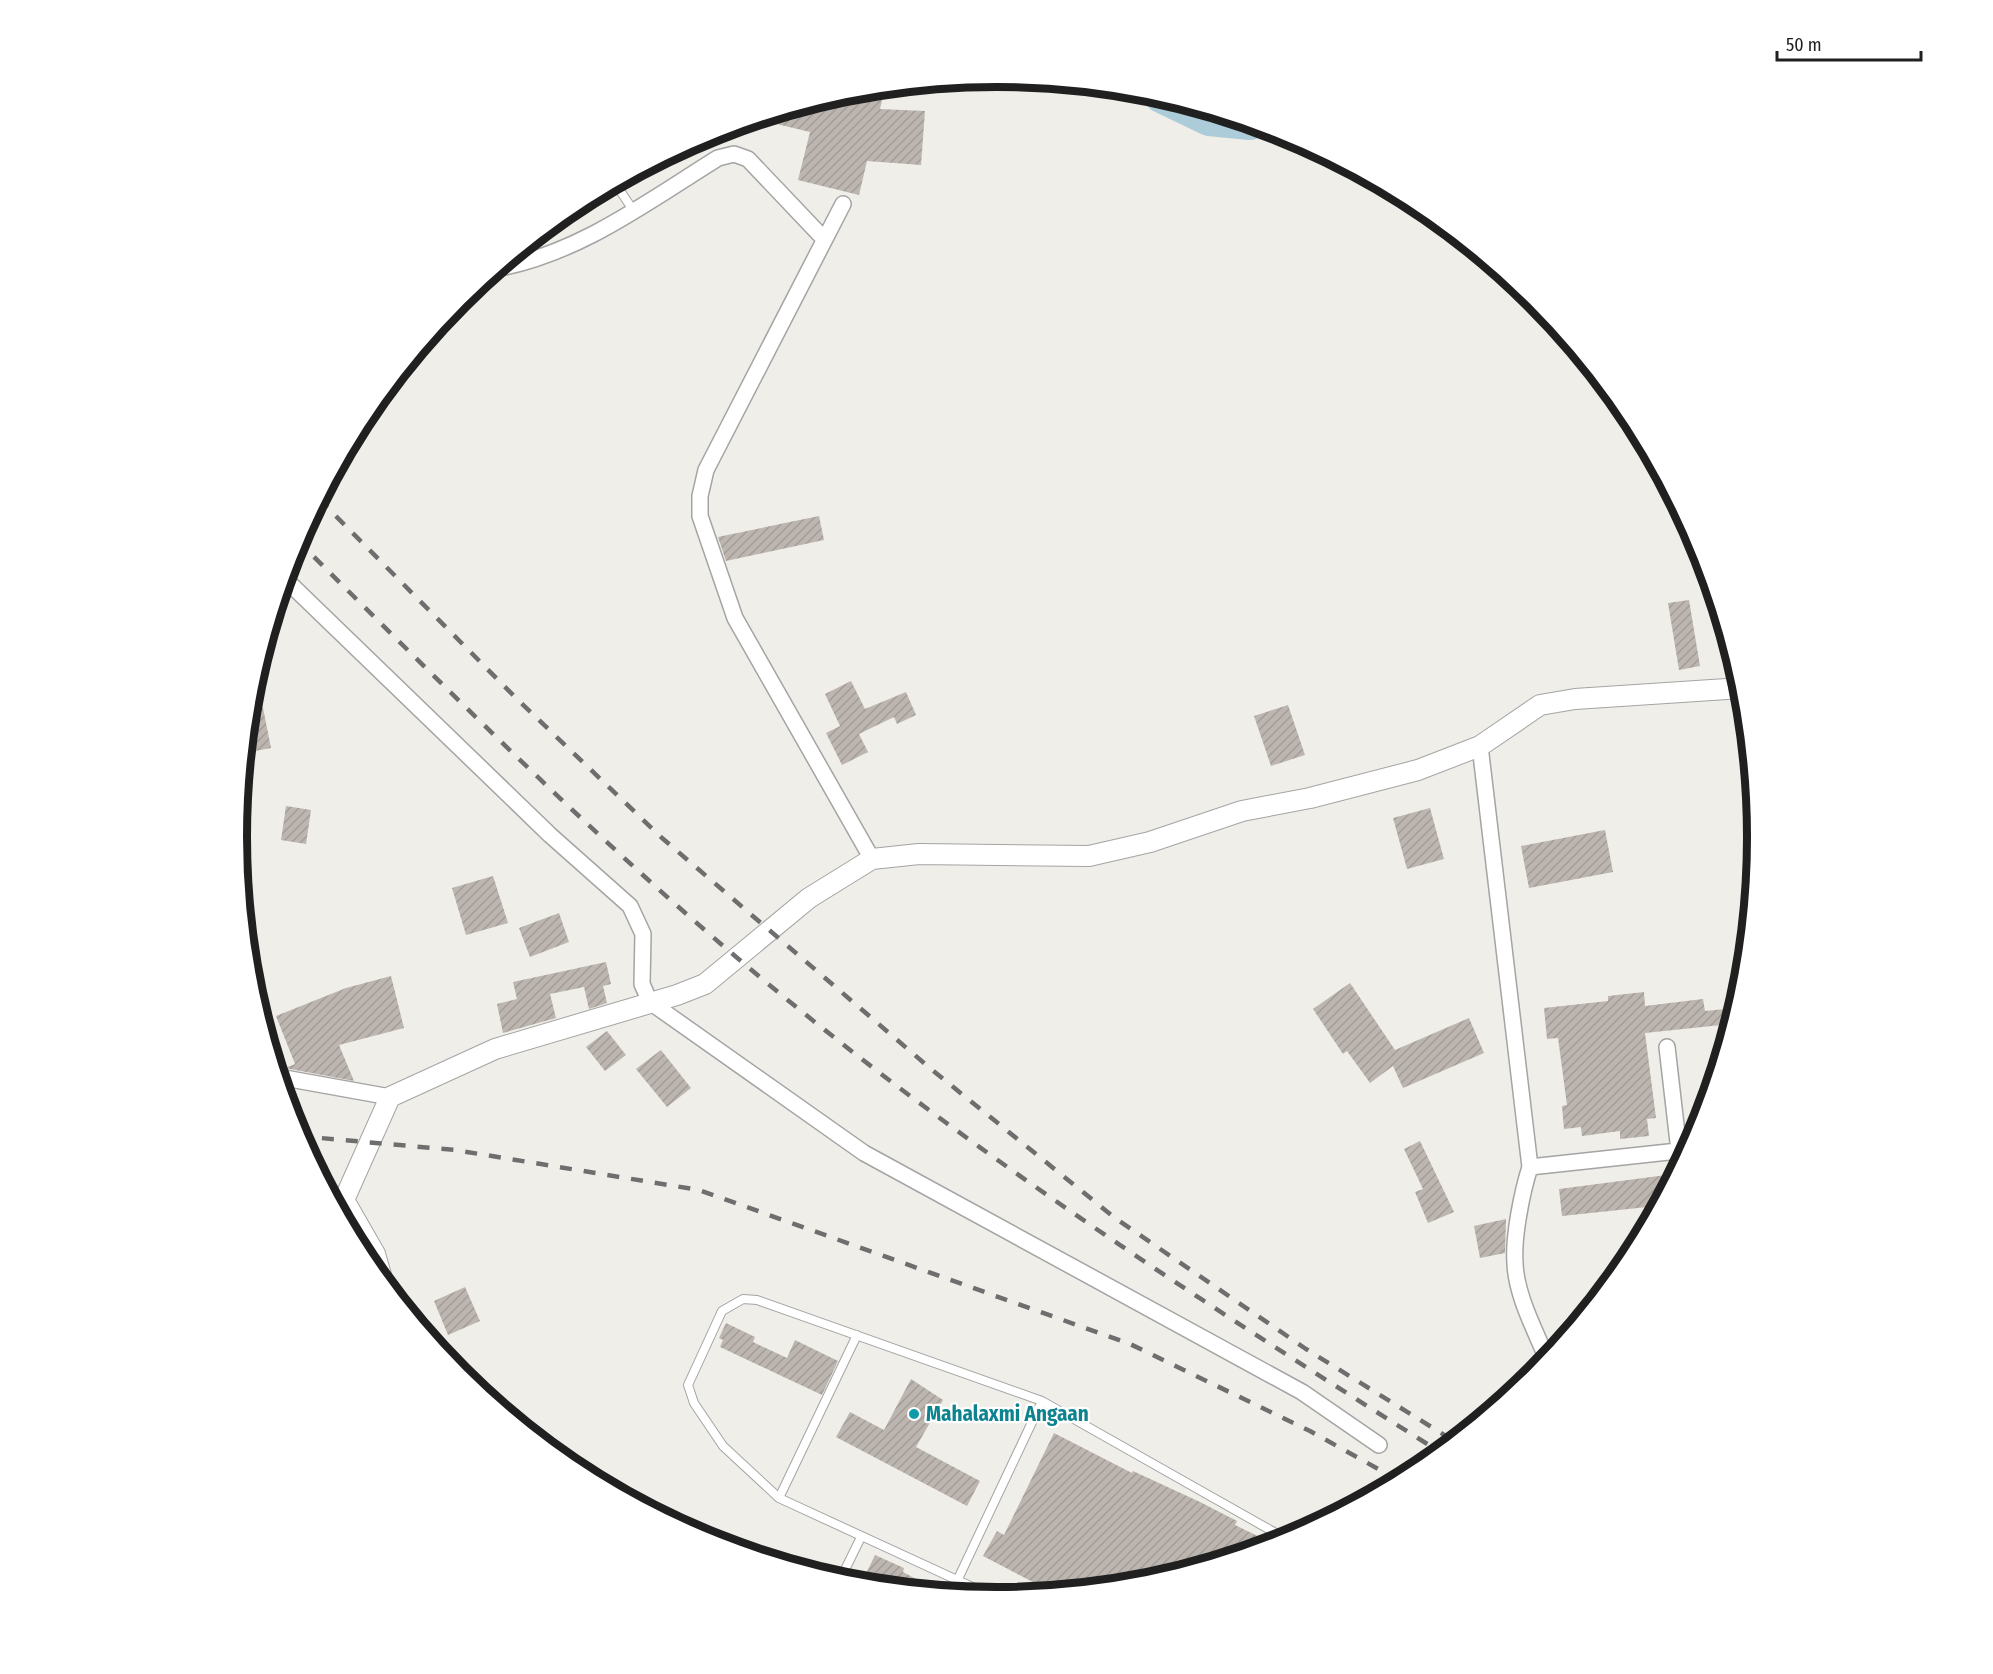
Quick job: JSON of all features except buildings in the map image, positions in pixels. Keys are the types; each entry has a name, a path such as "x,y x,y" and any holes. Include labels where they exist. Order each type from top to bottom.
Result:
{"street":[{"path":"512,265 549,256 582,241 718,158 734,154 748,159 824,239"},
{"path":"843,204 706,470 700,496 700,516 735,618 872,860"},
{"path":"291,584 550,835 630,906 643,934 642,984 650,1002 864,1153 1302,1392 1379,1445"},
{"path":"286,1078 390,1097 495,1049 705,984 809,898 872,860 920,854 1089,856 1150,842 1242,811 1310,798 1418,770 1480,746 1540,705 1575,699 1731,689"},
{"path":"1480,746 1530,1167 1523,1189 1515,1263 1531,1320 1543,1350"},
{"path":"1667,1047 1681,1141"},
{"path":"341,1201 390,1097"},
{"path":"1530,1167 1677,1152"},
{"path":"355,1224 376,1259"}],"lane":[{"path":"619,188 633,210"},
{"path":"968,1586 779,1498 723,1446 690,1394 688,1385 722,1311 743,1299 757,1300 1042,1401 1276,1533"},
{"path":"779,1498 857,1335"},
{"path":"957,1581 1042,1401"},
{"path":"844,1572 861,1537"}],"waterway":[{"path":"1205,117 1212,119"}],"railway":[{"path":"324,504 517,699 662,838 931,1069 1115,1218 1306,1349 1447,1437"},
{"path":"305,548 567,805 678,907 818,1025 903,1091 1078,1217 1432,1447"},
{"path":"310,1137 455,1150 699,1190 1130,1344 1310,1431 1390,1476"}],"place":[{"name":"Mahalaxmi Angaan","path":"914,1414"}]}
